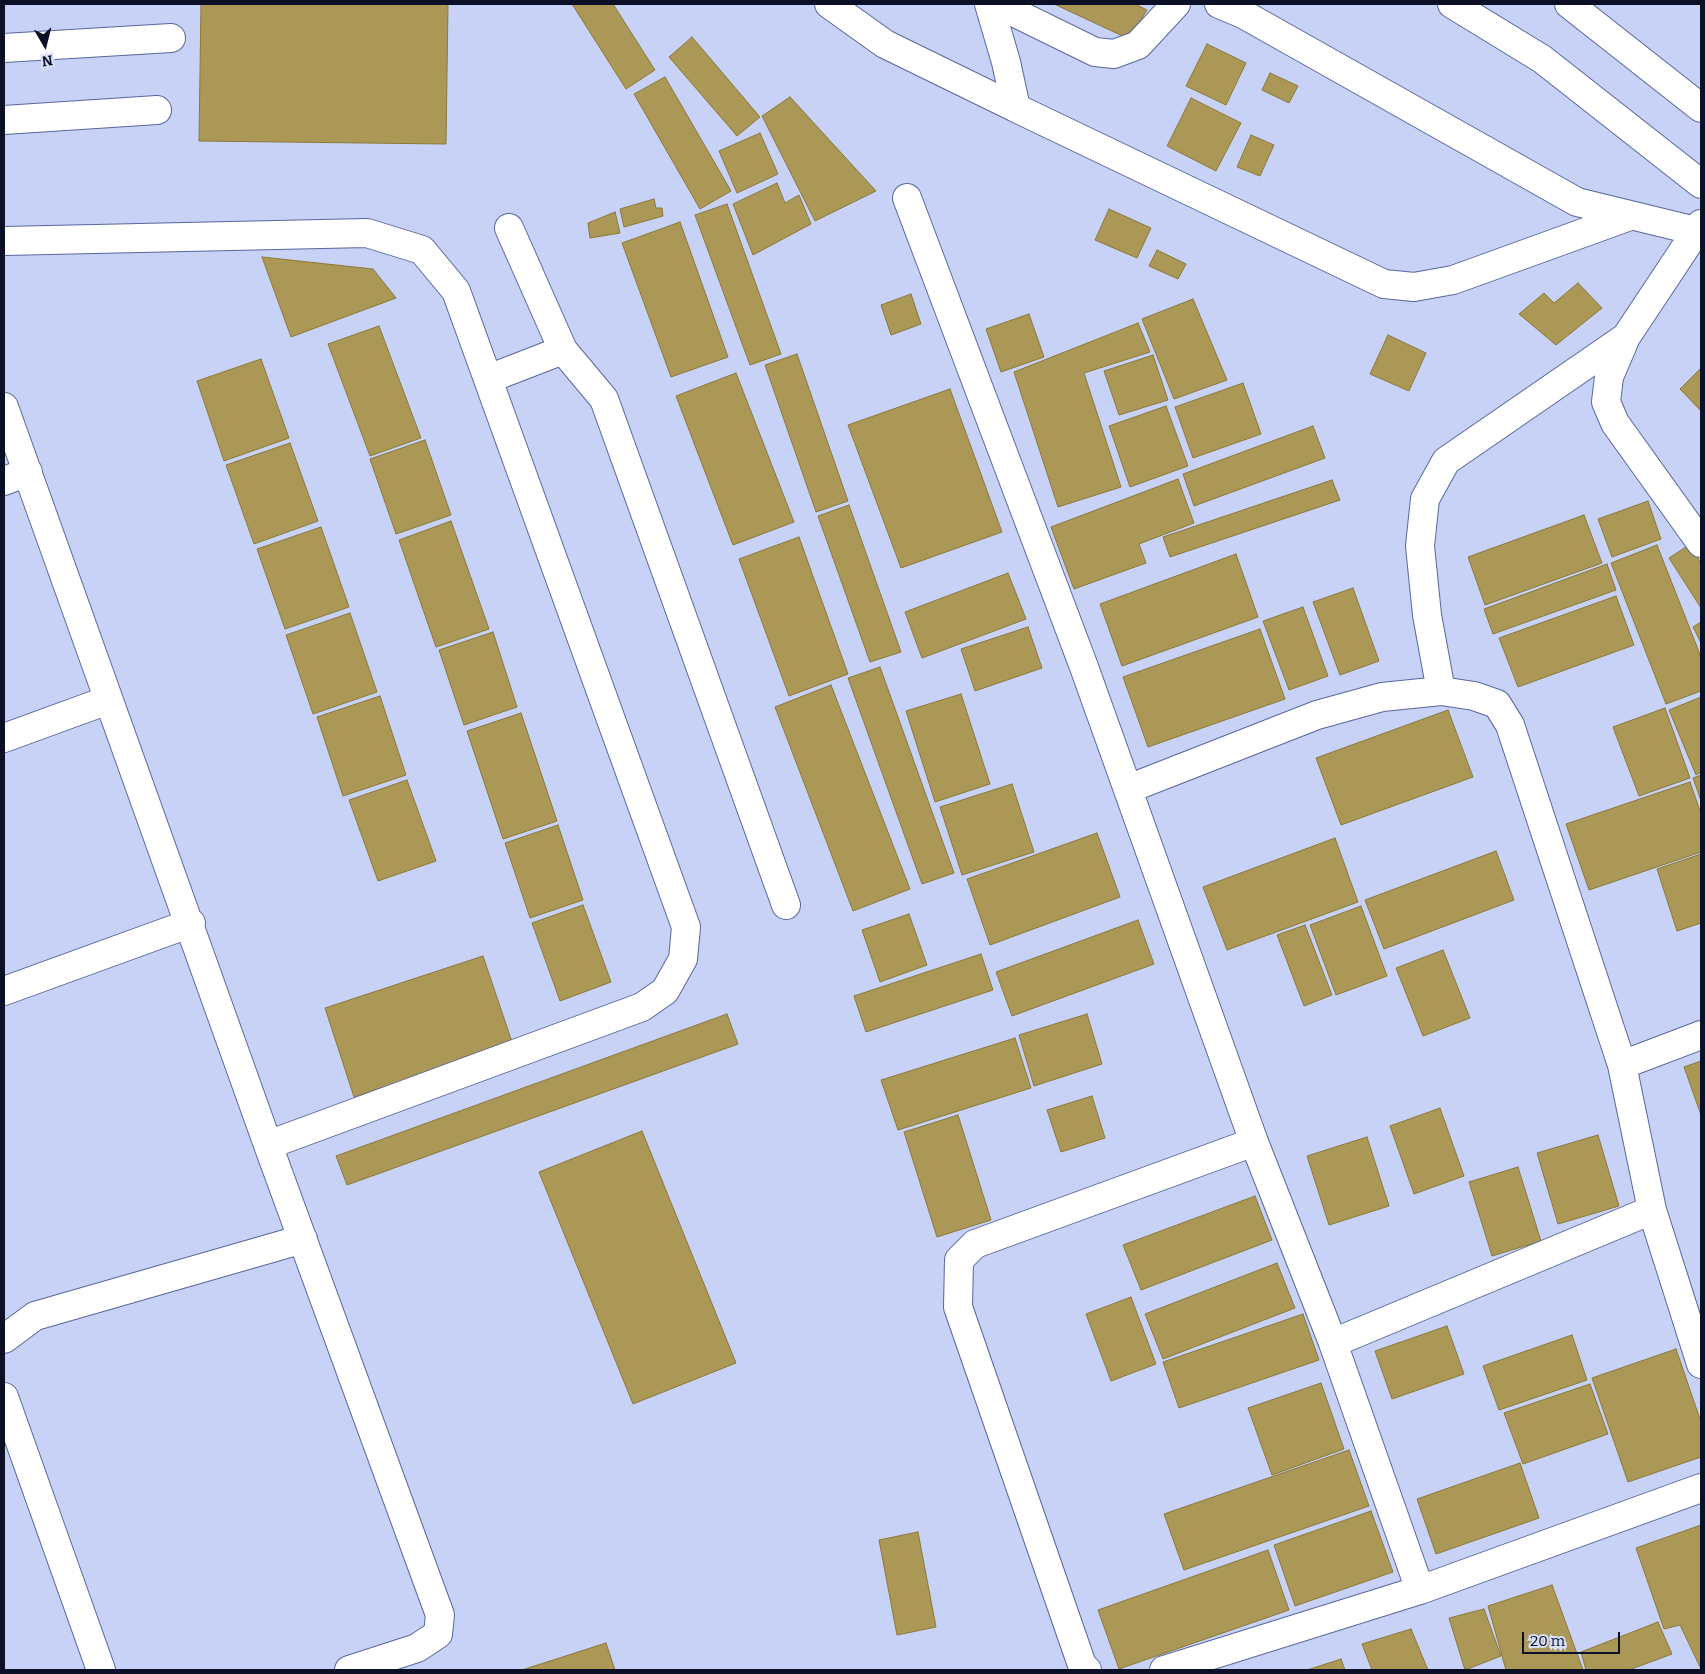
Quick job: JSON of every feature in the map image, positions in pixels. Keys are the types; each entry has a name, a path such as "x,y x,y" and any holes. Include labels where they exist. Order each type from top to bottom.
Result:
{"street":[{"path":"829,4 885,44 1384,284 1414,287 1453,280 1630,216"},
{"path":"989,4 1006,62 1016,108"},
{"path":"997,4 1096,52 1114,54 1138,46 1176,4"},
{"path":"1219,4 1252,18 1576,202 1630,216 1699,228 1626,337 1609,377 1606,402 1615,423 1701,543"},
{"path":"1452,4 1542,60 1701,184"},
{"path":"1569,4 1701,108"},
{"path":"4,48 171,38"},
{"path":"4,120 157,110"},
{"path":"907,198 1128,788 1254,1142 1333,1343 1420,1590"},
{"path":"509,228 563,350 604,399 786,905"},
{"path":"4,241 367,233 422,250 456,290 686,927 683,960 665,991 642,1006 268,1145"},
{"path":"1441,691 1427,615 1420,546 1424,498 1446,461 1626,337"},
{"path":"488,379 563,350"},
{"path":"4,407 16,477 108,700 191,924 268,1145 440,1615 438,1634 417,1648 350,1670"},
{"path":"1128,788 1317,715 1382,697 1441,691 1474,696 1497,704 1510,725 1622,1065 1652,1210 1701,1364"},
{"path":"4,738 108,700"},
{"path":"4,991 191,924"},
{"path":"1622,1065 1701,1035"},
{"path":"1087,1670 1082,1665 958,1308 959,1260 976,1244 1254,1142"},
{"path":"1333,1343 1652,1210"},
{"path":"4,1339 35,1316 303,1239"},
{"path":"4,1396 101,1670"},
{"path":"1164,1670 1420,1590 1701,1488"}],"building":[{"path":"201,4 448,4 446,144 199,141"},
{"path":"572,4 613,4 655,70 626,89"},
{"path":"1054,4 1135,4 1147,10 1129,39"},
{"path":"692,37 760,117 737,136 669,57"},
{"path":"1207,44 1246,63 1226,105 1186,86"},
{"path":"1270,73 1298,86 1289,103 1262,90"},
{"path":"665,77 731,191 700,209 634,94"},
{"path":"790,97 876,191 815,221 762,116"},
{"path":"1191,98 1241,123 1216,171 1167,146"},
{"path":"760,133 778,174 737,193 719,151"},
{"path":"1251,135 1274,145 1260,176 1237,167"},
{"path":"777,183 785,203 799,195 811,224 753,255 733,204"},
{"path":"654,199 656,208 662,208 663,216 624,227 620,209"},
{"path":"727,204 781,354 750,365 695,215"},
{"path":"1109,209 1151,228 1137,258 1095,240"},
{"path":"615,212 620,233 590,238 588,223"},
{"path":"680,222 728,357 671,377 622,243"},
{"path":"1157,250 1186,264 1178,279 1149,266"},
{"path":"262,257 373,269 396,298 291,337"},
{"path":"1578,283 1602,308 1556,345 1519,314 1544,293 1554,303"},
{"path":"911,294 921,324 891,335 881,305"},
{"path":"1193,299 1227,380 1174,399 1142,319"},
{"path":"1029,314 1044,357 1001,372 986,329"},
{"path":"1138,323 1150,352 1084,373 1121,487 1058,507 1014,372"},
{"path":"379,326 421,438 370,456 328,344"},
{"path":"1388,335 1426,353 1409,391 1370,374"},
{"path":"797,354 848,501 816,512 765,365"},
{"path":"1153,355 1168,400 1119,415 1104,371"},
{"path":"261,359 289,438 224,461 197,381"},
{"path":"1701,368 1701,411 1680,389"},
{"path":"736,373 794,522 733,545 676,396"},
{"path":"1243,383 1261,434 1193,458 1175,407"},
{"path":"950,389 1002,532 901,568 848,425"},
{"path":"1166,406 1188,466 1130,487 1109,426"},
{"path":"1313,426 1325,458 1194,506 1183,474"},
{"path":"425,440 451,515 396,534 370,459"},
{"path":"290,443 318,521 254,544 226,465"},
{"path":"1178,479 1194,523 1139,544 1146,563 1074,589 1051,527"},
{"path":"1332,480 1340,500 1170,557 1163,537"},
{"path":"1648,501 1661,539 1612,557 1598,519"},
{"path":"849,505 901,652 870,662 818,516"},
{"path":"1584,515 1602,563 1485,605 1468,557"},
{"path":"451,521 489,629 436,647 399,540"},
{"path":"321,527 349,607 285,629 257,549"},
{"path":"799,537 848,674 789,696 739,559"},
{"path":"1657,545 1701,657 1701,691 1666,704 1611,563"},
{"path":"1689,545 1701,563 1701,608 1669,558"},
{"path":"1236,554 1258,617 1122,666 1100,604"},
{"path":"1607,564 1616,590 1493,634 1484,609"},
{"path":"1008,573 1026,619 922,658 905,612"},
{"path":"1353,588 1379,661 1340,675 1313,602"},
{"path":"1616,596 1634,645 1518,687 1499,638"},
{"path":"1303,607 1328,676 1289,690 1263,621"},
{"path":"350,613 377,692 313,714 286,635"},
{"path":"1701,622 1701,643 1693,627"},
{"path":"1028,627 1042,668 975,691 961,649"},
{"path":"1260,629 1285,699 1148,747 1123,677"},
{"path":"493,632 517,707 464,725 439,650"},
{"path":"880,667 954,873 922,884 848,678"},
{"path":"831,685 910,889 853,911 775,707"},
{"path":"961,694 990,784 935,802 906,711"},
{"path":"380,696 406,775 343,796 317,717"},
{"path":"1701,697 1701,772 1696,775 1669,710"},
{"path":"1665,708 1690,778 1639,796 1613,727"},
{"path":"1448,710 1473,777 1341,825 1316,758"},
{"path":"521,713 557,821 503,839 467,731"},
{"path":"1701,775 1701,801 1693,778"},
{"path":"407,780 436,861 378,881 349,800"},
{"path":"1690,782 1701,814 1701,852 1589,890 1566,824"},
{"path":"1012,784 1034,852 962,875 940,807"},
{"path":"558,825 583,900 530,918 505,843"},
{"path":"1097,833 1120,897 990,945 967,879"},
{"path":"1335,838 1358,902 1227,950 1203,887"},
{"path":"1496,851 1514,900 1384,949 1365,900"},
{"path":"1701,854 1701,923 1677,931 1657,869"},
{"path":"583,905 611,982 560,1001 532,923"},
{"path":"1361,906 1387,976 1336,995 1310,925"},
{"path":"909,914 927,965 880,982 862,930"},
{"path":"1138,920 1154,964 1012,1016 996,972"},
{"path":"1305,925 1332,995 1304,1006 1277,935"},
{"path":"1443,950 1470,1018 1423,1036 1396,968"},
{"path":"981,954 993,990 866,1032 854,996"},
{"path":"483,956 513,1045 354,1097 325,1008"},
{"path":"727,1014 738,1044 347,1185 336,1156"},
{"path":"1087,1014 1102,1064 1034,1086 1019,1035"},
{"path":"1015,1038 1031,1088 898,1130 881,1080"},
{"path":"1701,1061 1701,1115 1684,1067"},
{"path":"1092,1096 1105,1138 1061,1152 1047,1110"},
{"path":"1440,1108 1464,1176 1414,1194 1390,1126"},
{"path":"958,1115 991,1220 937,1237 904,1132"},
{"path":"642,1131 736,1363 633,1404 539,1172"},
{"path":"1598,1135 1619,1206 1558,1224 1537,1153"},
{"path":"1367,1137 1389,1206 1329,1225 1307,1156"},
{"path":"1518,1167 1541,1241 1492,1256 1469,1182"},
{"path":"1255,1196 1272,1240 1141,1290 1123,1245"},
{"path":"1277,1263 1295,1308 1163,1359 1145,1314"},
{"path":"1131,1297 1156,1364 1111,1381 1086,1314"},
{"path":"1303,1314 1319,1360 1179,1408 1163,1362"},
{"path":"1447,1326 1464,1374 1392,1399 1375,1351"},
{"path":"1572,1335 1587,1380 1499,1410 1483,1366"},
{"path":"1676,1349 1701,1422 1701,1457 1628,1482 1592,1378"},
{"path":"1321,1383 1344,1449 1272,1475 1248,1408"},
{"path":"1590,1384 1608,1434 1523,1464 1504,1413"},
{"path":"1349,1450 1369,1506 1184,1570 1164,1514"},
{"path":"1520,1463 1539,1518 1436,1554 1417,1499"},
{"path":"1371,1511 1393,1572 1295,1606 1274,1545"},
{"path":"1701,1525 1701,1669 1680,1625 1664,1629 1636,1548"},
{"path":"918,1532 936,1627 897,1635 879,1540"},
{"path":"1268,1550 1289,1610 1119,1669 1098,1610"},
{"path":"1552,1585 1583,1670 1506,1670 1488,1606"},
{"path":"1484,1609 1501,1656 1465,1670 1449,1618"},
{"path":"1658,1622 1672,1654 1629,1670 1586,1670 1581,1652"},
{"path":"1411,1629 1428,1670 1372,1670 1362,1644"},
{"path":"606,1643 615,1670 522,1670"},
{"path":"1341,1659 1345,1670 1307,1670"}]}
